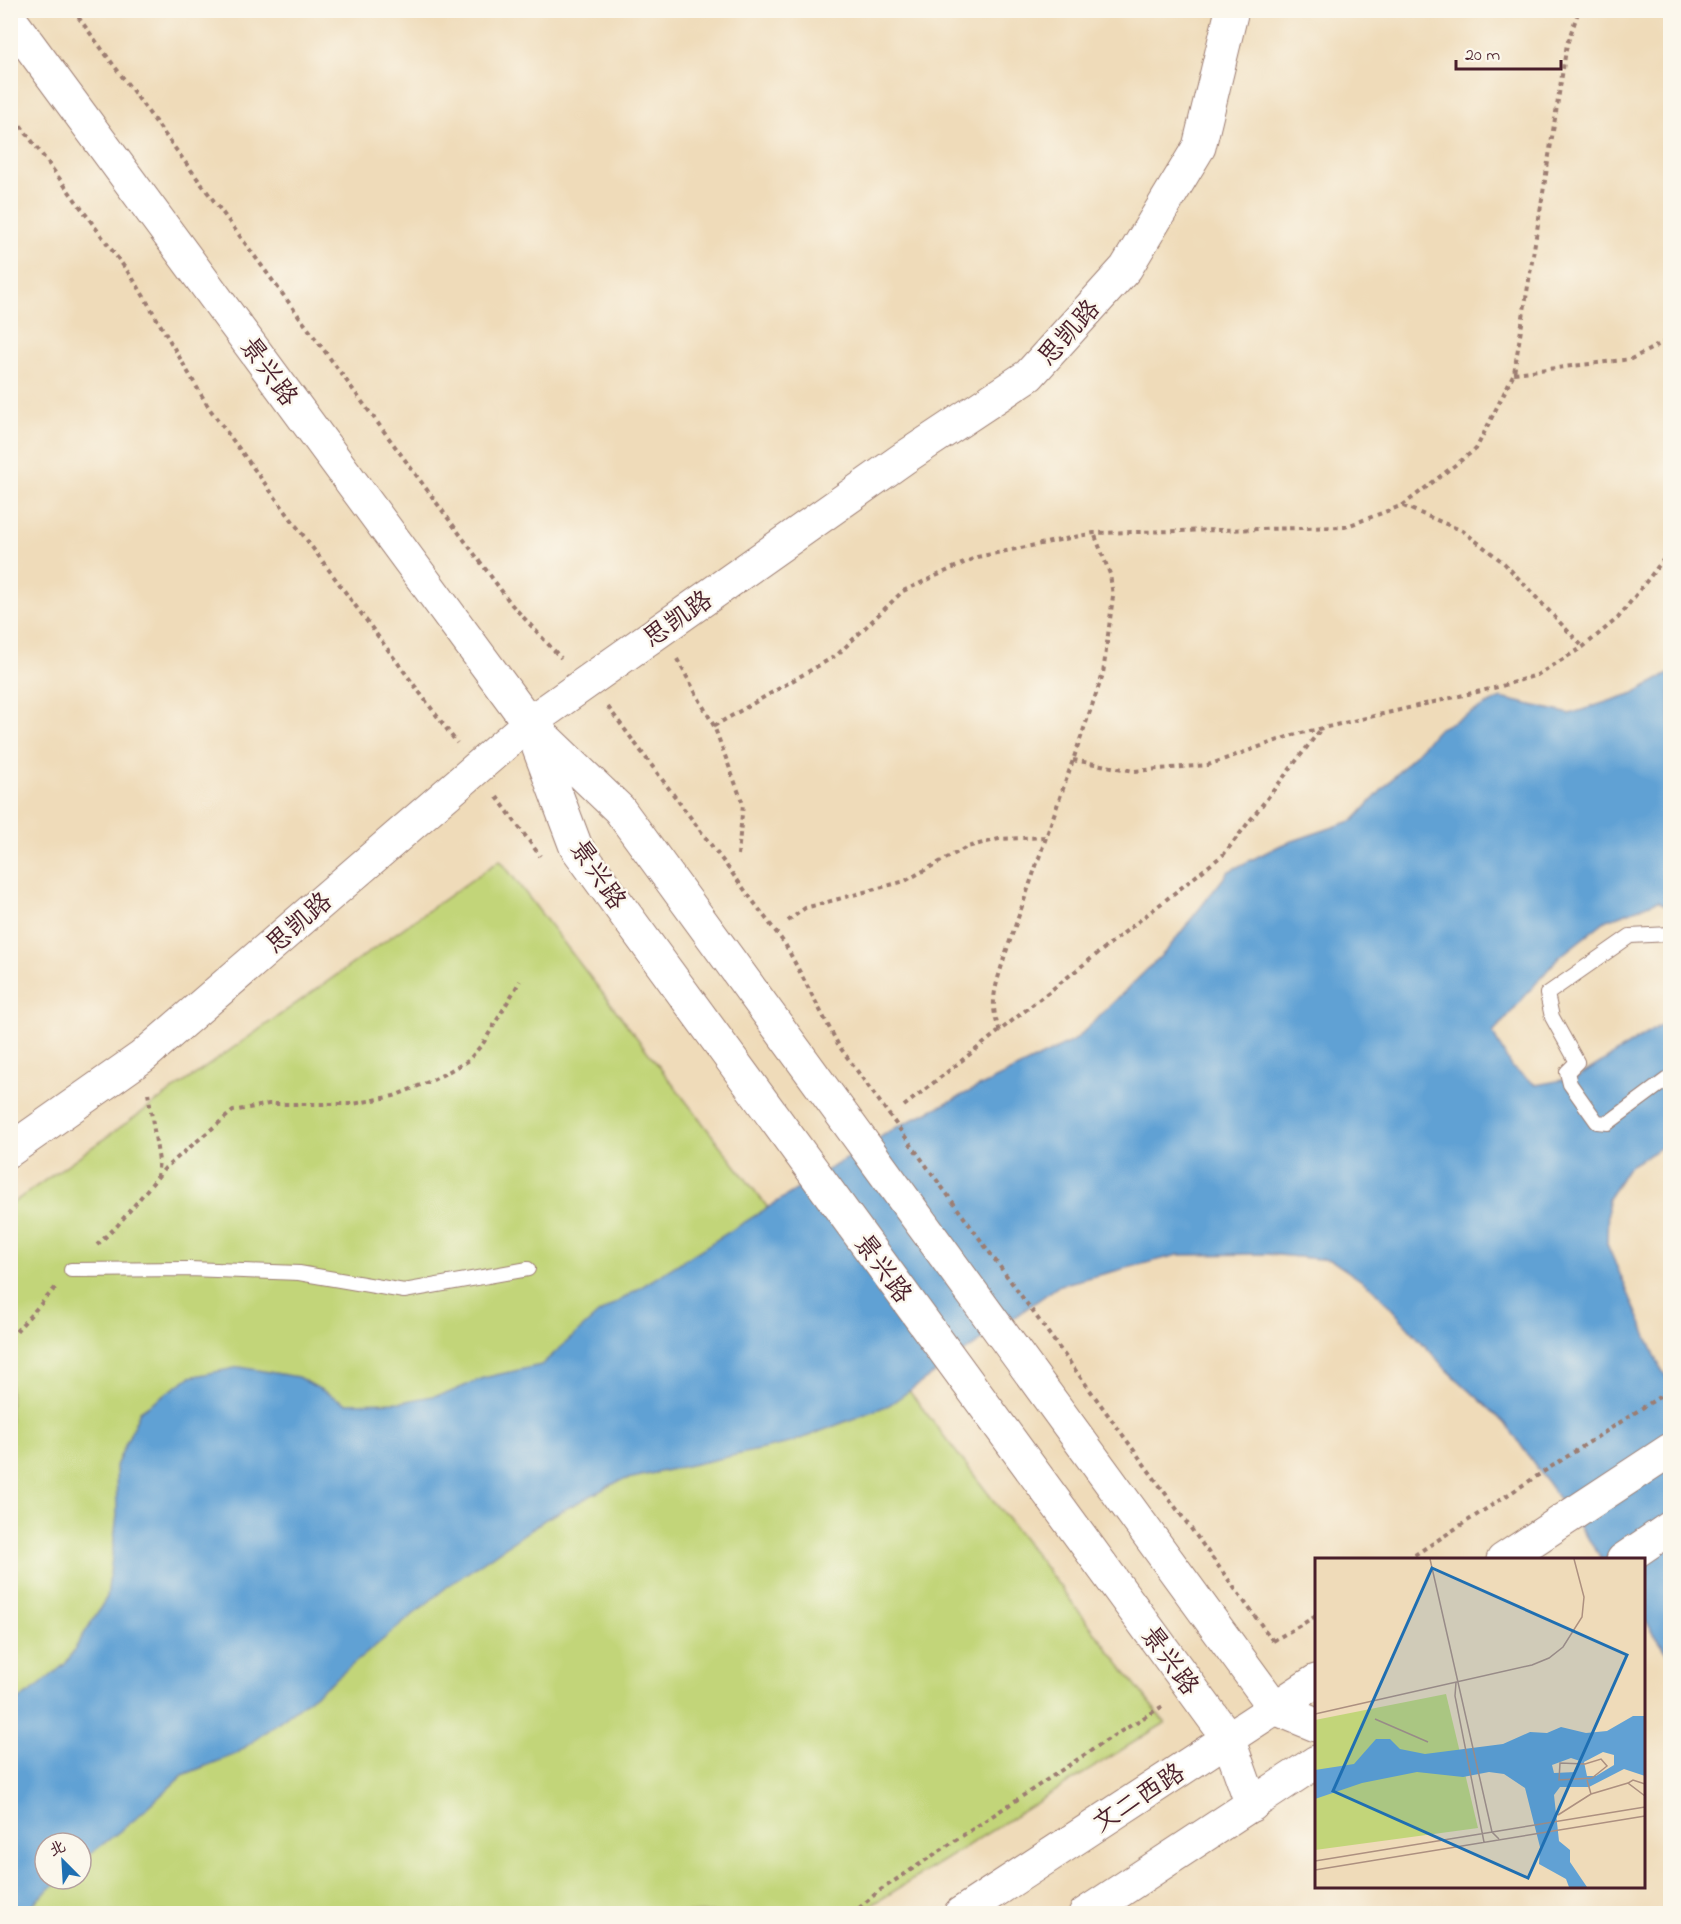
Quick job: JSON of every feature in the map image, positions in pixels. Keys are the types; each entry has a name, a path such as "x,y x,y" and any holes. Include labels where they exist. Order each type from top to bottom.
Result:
{"street":[{"name":"思凯路","path":"10,1150 142,1057 529,723 904,458 1029,375 1126,268 1199,147 1232,10"},
{"name":"景兴路","path":"10,20 529,723 619,809 1275,1708"},
{"name":"景兴路","path":"529,723 576,847 1228,1738 1252,1805"},
{"path":"1506,1558 1671,1450"},
{"path":"1626,1558 1671,1528"},
{"name":"文二西路","path":"960,1914 1315,1682"},
{"path":"1275,1708 1315,1724"},
{"path":"1085,1914 1315,1763"}],"lane":[{"path":"1671,934 1630,936 1547,994 1552,1017 1577,1062 1567,1072 1570,1084 1597,1122 1608,1123 1671,1077"},
{"path":"71,1270 189,1269 299,1273 404,1291 528,1269"}],"path":[{"path":"73,10 512,605 617,717 785,944 839,1046 1273,1641"},
{"path":"714,726 837,655 903,591 977,557 1094,533 1345,527 1403,505 1476,449 1514,373 1567,44 1579,10"},
{"path":"10,111 136,283 209,408 547,864"},
{"path":"1514,373 1631,359 1671,339"},
{"path":"1403,505 1463,531 1504,563 1583,647"},
{"path":"1000,1031 993,1014 993,1001 1004,958 1103,674 1113,596 1110,573 1094,533"},
{"path":"1073,760 1134,771 1208,765 1322,728 1537,675 1583,647 1618,618 1671,551"},
{"path":"661,629 714,726 743,804 738,855"},
{"path":"904,1106 1224,854 1322,728"},
{"path":"788,921 806,908 905,881 967,847 999,839 1048,837"},
{"path":"10,1338 71,1270 117,1226 157,1178 233,1111 269,1104 353,1104 394,1096 433,1080 468,1061 484,1042 520,981"},
{"path":"142,1057 159,1161 157,1178"},
{"path":"1410,1558 1671,1390"},
{"path":"1240,1660 1315,1617"},
{"path":"852,1914 879,1891 1101,1744 1193,1689"}],"green space":[{"path":"500,860 1165,1723 859,1913 11,1913 10,1205"}],"water":[{"path":"1670,673 1670,908 1658,901 1605,921 1558,958 1493,1033 1511,1067 1536,1085 1578,1077 1670,1019 1670,1142 1628,1167 1608,1199 1607,1244 1660,1367 1670,1383 1670,1657 1645,1620 1645,1558 1601,1558 1505,1423 1444,1367 1375,1290 1331,1260 1266,1254 1178,1255 1060,1285 889,1405 790,1443 619,1481 546,1519 448,1586 328,1685 236,1754 183,1775 133,1821 93,1852 93,1831 33,1831 33,1891 47,1891 22,1913 11,1914 11,1704 30,1693 66,1663 107,1597 117,1515 116,1466 140,1411 190,1377 240,1367 298,1377 345,1403 401,1402 448,1393 483,1378 541,1365 598,1314 895,1128 1075,1040 1167,950 1229,871 1281,845 1354,820 1438,729 1501,698 1570,714 1634,693"}]}
